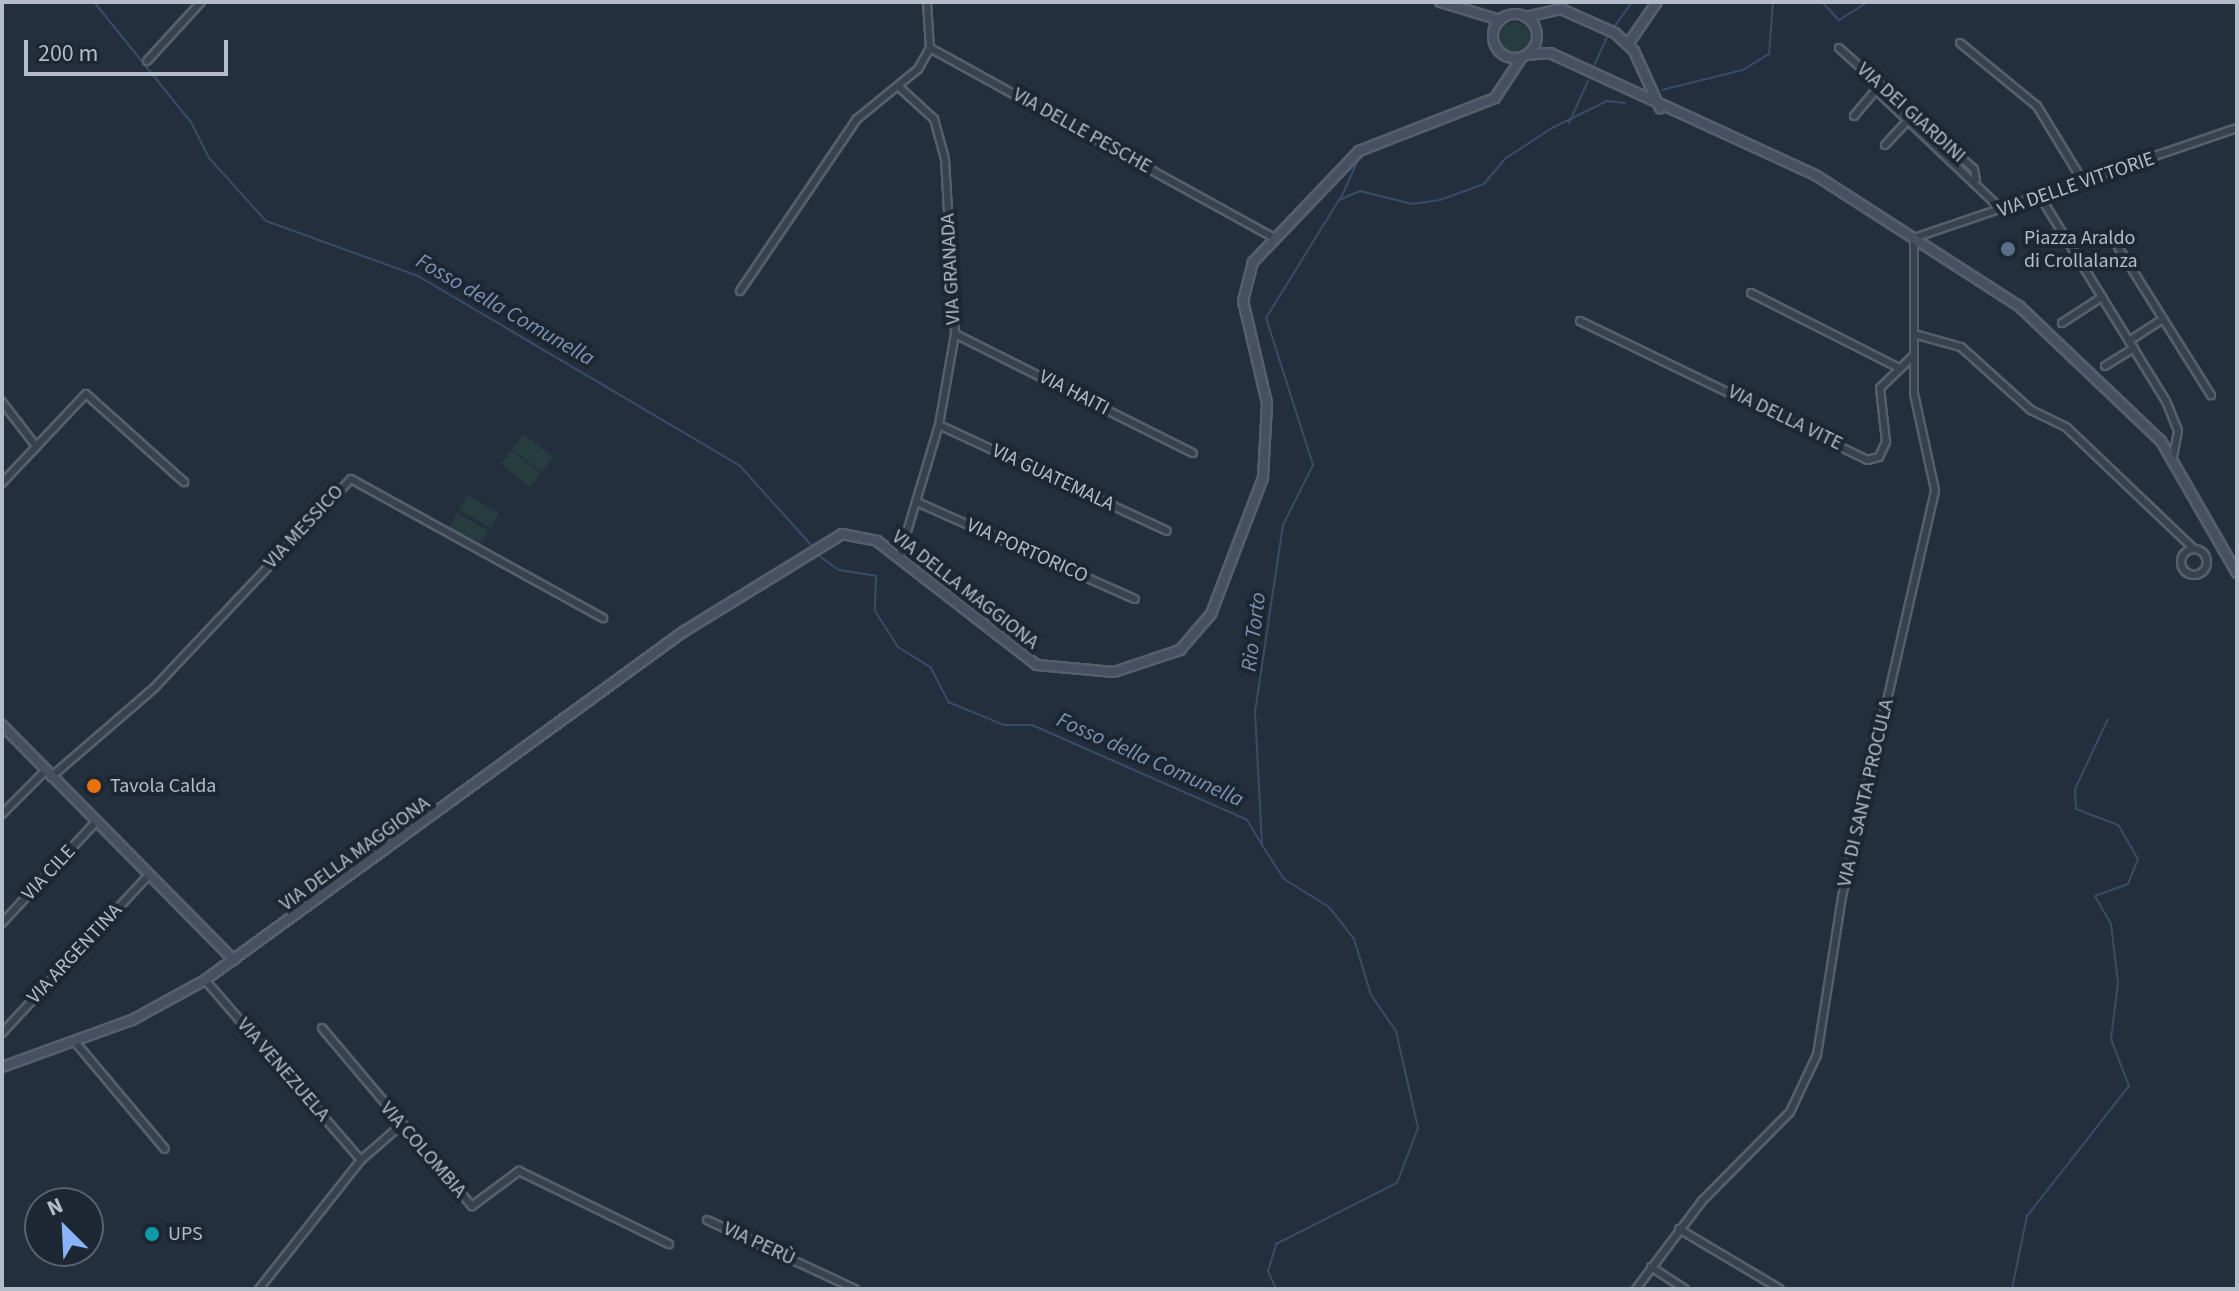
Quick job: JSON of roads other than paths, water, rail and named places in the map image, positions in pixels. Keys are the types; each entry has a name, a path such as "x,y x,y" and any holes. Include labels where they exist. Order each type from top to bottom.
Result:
{"street":[{"path":"147,61 201,2"},
{"path":"740,291 851,127 898,86 930,48 927,2"},
{"path":"1440,2 1475,18 1501,20 1568,10 1601,24 1628,44 1660,109"},
{"path":"1628,44 1657,2"},
{"path":"1524,56 1547,13"},
{"path":"1526,17 1550,53 1660,109 1817,176 2046,328 2173,457 2237,573"},
{"path":"1475,18 1493,37 1512,79"},
{"path":"1493,37 1501,20"},
{"path":"1960,43 2037,106 2084,183"},
{"name":"VIA DELLE PESCHE","path":"930,48 1273,237"},
{"name":"VIA DEI GIARDINI","path":"1839,48 1974,169 1977,181"},
{"path":"1502,54 1524,56 1550,53"},
{"name":"VIA DELLA MAGGIONA","path":"2,1067 76,1043 205,980 677,636 831,540 860,533 899,558 1037,665 1114,672 1184,647 1211,614 1260,497 1269,421 1243,301 1250,269 1273,237 1362,149 1493,100 1512,79 1524,56"},
{"name":"VIA GRANADA","path":"898,86 934,119 945,159 955,334 939,425 919,503 899,558"},
{"name":"VIA DEI GIARDINI","path":"1854,116 1876,90 1977,181 2003,211"},
{"path":"1885,145 1909,119"},
{"name":"VIA DELLE VITTORIE","path":"1914,238 2003,211 2237,128"},
{"path":"2041,198 2174,417 2173,457"},
{"name":"VIA DI SANTA PROCULA","path":"1636,1289 1679,1229 1790,1112 1817,1055 1842,897 1935,490 1915,400 1914,238"},
{"path":"2118,247 2211,395"},
{"path":"1751,293 1897,367"},
{"path":"2062,323 2102,297"},
{"path":"2105,366 2163,319"},
{"name":"VIA DELLA VITE","path":"1580,321 1867,460 1885,446 1877,399 1897,367 1914,355"},
{"name":"VIA HAITI","path":"955,334 1193,453"},
{"path":"1914,334 1961,347 2031,410 2066,427 2207,561 2194,575 2181,562 2194,549"},
{"path":"2,483 88,394 184,482"},
{"path":"2,402 36,446"},
{"name":"VIA GUATEMALA","path":"939,425 1167,531"},
{"name":"VIA MESSICO","path":"48,774 149,693 351,479 603,618"},
{"name":"VIA PORTORICO","path":"919,503 1135,599"},
{"path":"2,725 95,823 234,960"},
{"path":"2,814 48,774"},
{"name":"VIA CILE","path":"2,923 95,823"},
{"name":"VIA ARGENTINA","path":"2,1033 148,876"},
{"name":"VIA VENEZUELA","path":"205,980 361,1160"},
{"name":"VIA COLOMBIA","path":"322,1028 400,1126 472,1206 519,1171 669,1244"},
{"path":"76,1043 165,1149"},
{"path":"259,1289 361,1160 400,1126"},
{"name":"VIA PERÙ","path":"707,1220 855,1289"},
{"path":"1679,1229 1780,1289"},
{"path":"1651,1267 1685,1289"}],"waterway":[{"name":"Fosso della Comunella","path":"94,2 191,122 209,158 266,221 418,276 740,466 812,546"},
{"path":"1614,27 1632,2"},
{"name":"Rio Torto","path":"1662,90 1743,70 1769,54 1773,2"},
{"name":"Rio Torto","path":"1822,2 1839,20 1868,2"},
{"path":"1594,66 1608,35"},
{"path":"1569,123 1588,81"},
{"name":"Rio Torto","path":"1276,1289 1268,1271 1276,1244 1397,1183 1418,1128 1396,1031 1371,995 1354,939 1329,907 1284,879 1262,845 1255,712 1283,525 1313,465 1266,318 1339,200 1360,191 1412,204 1440,200 1484,184 1506,158 1552,128 1607,101 1625,103"},
{"path":"1340,200 1360,156"},
{"name":"Fosso della Comunella","path":"818,555 839,570 876,576 875,611 898,647 931,668 948,702 1004,725 1032,725 1225,810 1247,820 1260,842"},
{"path":"2012,1289 2027,1216 2129,1086 2111,1039 2118,983 2111,924 2095,896 2128,884 2138,859 2118,825 2076,809 2075,789 2108,719"}],"place":[{"name":"Piazza Araldo di Crollalanza","path":"2008,249"},
{"name":"Tavola Calda","path":"94,786"},
{"name":"UPS","path":"152,1234"}]}
